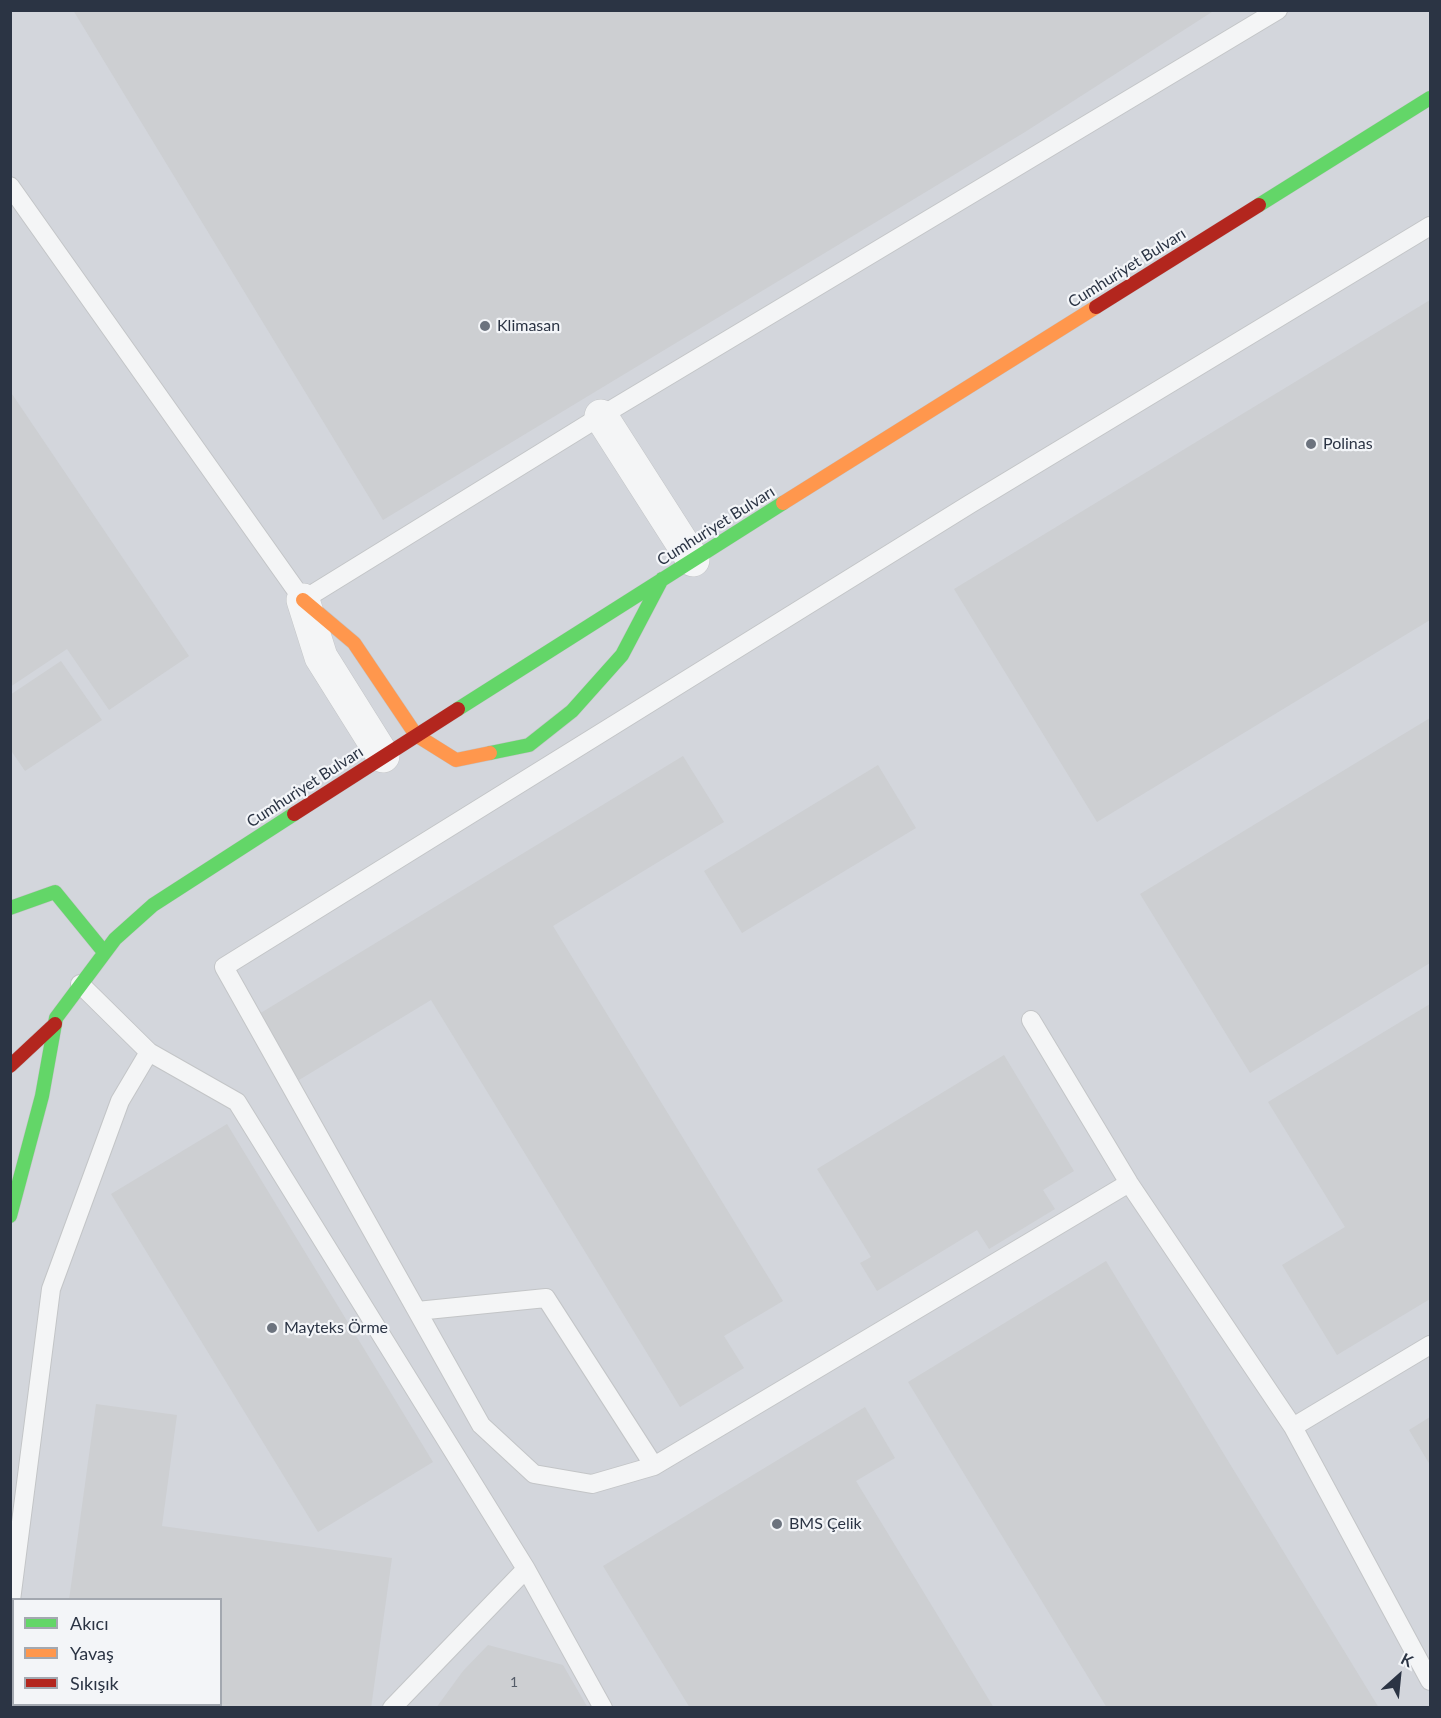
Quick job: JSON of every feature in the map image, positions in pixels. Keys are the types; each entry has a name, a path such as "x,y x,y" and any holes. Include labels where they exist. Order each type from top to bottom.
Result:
{"street":[{"name":"Cumhuriyet Bulvarı","path":"10,1066 55,1023 80,984 115,939 153,905 662,579 1431,98"},
{"path":"601,416 693,560"},
{"path":"303,600 354,644 416,735 456,760 529,745 572,711 622,655 662,579"},
{"path":"303,600 321,657 383,756"},
{"path":"10,908 55,892 104,952"},
{"name":"Cumhuriyet Bulvarı","path":"10,1216 42,1096 55,1023"}],"lane":[{"path":"10,186 303,600 601,416 1278,10"},
{"path":"1129,1183 654,1466 592,1484 534,1474 481,1425 224,967 970,504 1431,226"},
{"path":"80,984 149,1052 237,1102 526,1569 603,1707"},
{"path":"1031,1020 1129,1183 1293,1427 1431,1681"},
{"path":"10,1608 51,1289 120,1101 149,1052"},
{"path":"417,1311 546,1298 654,1466"},
{"path":"1293,1427 1431,1345"},
{"path":"393,1707 526,1569"}],"shaded area":[{"path":"11,11 1430,11 1430,1707 11,1708"}],"building":[{"name":"Klimasan","path":"73,10 1215,10 1025,132 383,520"},
{"name":"Polinas","path":"1430,300 1430,620 1097,822 954,589"},
{"path":"10,391 189,656 109,710 67,649 10,687"},
{"path":"61,661 102,720 25,771 10,749 10,695"},
{"path":"1430,718 1430,963 1250,1073 1140,894"},
{"path":"683,756 724,822 553,926 783,1301 724,1336 744,1368 680,1407 431,1000 299,1080 259,1014"},
{"path":"878,765 916,828 742,933 704,871"},
{"path":"1430,1004 1430,1299 1337,1355 1282,1265 1345,1227 1268,1102"},
{"path":"1004,1055 1074,1171 1043,1190 1055,1209 989,1249 977,1230 877,1291 860,1263 871,1257 817,1169"},
{"name":"Mayteks Örme","path":"227,1124 433,1462 318,1532 111,1194"},
{"path":"1106,1261 1379,1708 1107,1708 908,1382"},
{"path":"96,1404 177,1415 162,1526 392,1558 371,1708 55,1708 55,1706 222,1706 222,1598 69,1598"},
{"name":"BMS Çelik","path":"865,1407 895,1458 856,1481 994,1708 690,1708 603,1566"},
{"path":"1430,1417 1430,1465 1409,1430"},
{"path":"488,1645 563,1665 588,1708 436,1708 463,1671"}],"traffic: fast":[{"path":"1259,205 1430,98"},
{"path":"458,709 783,503"},
{"path":"490,753 529,745 572,711 622,655 662,579"},
{"path":"10,1216 42,1096 56,1018 115,939 153,905 294,814"},
{"path":"10,908 55,892 104,952"}],"traffic: slow":[{"path":"783,503 1096,307"},
{"path":"303,600 354,643 416,735 456,760 490,753"}],"traffic: jam":[{"path":"1096,307 1259,205"},
{"path":"294,814 458,709"},
{"path":"10,1066 55,1024"}],"place":[{"name":"Klimasan","path":"485,326"},
{"name":"Polinas","path":"1311,444"},
{"name":"Mayteks Örme","path":"272,1328"},
{"name":"BMS Çelik","path":"777,1524"}]}
